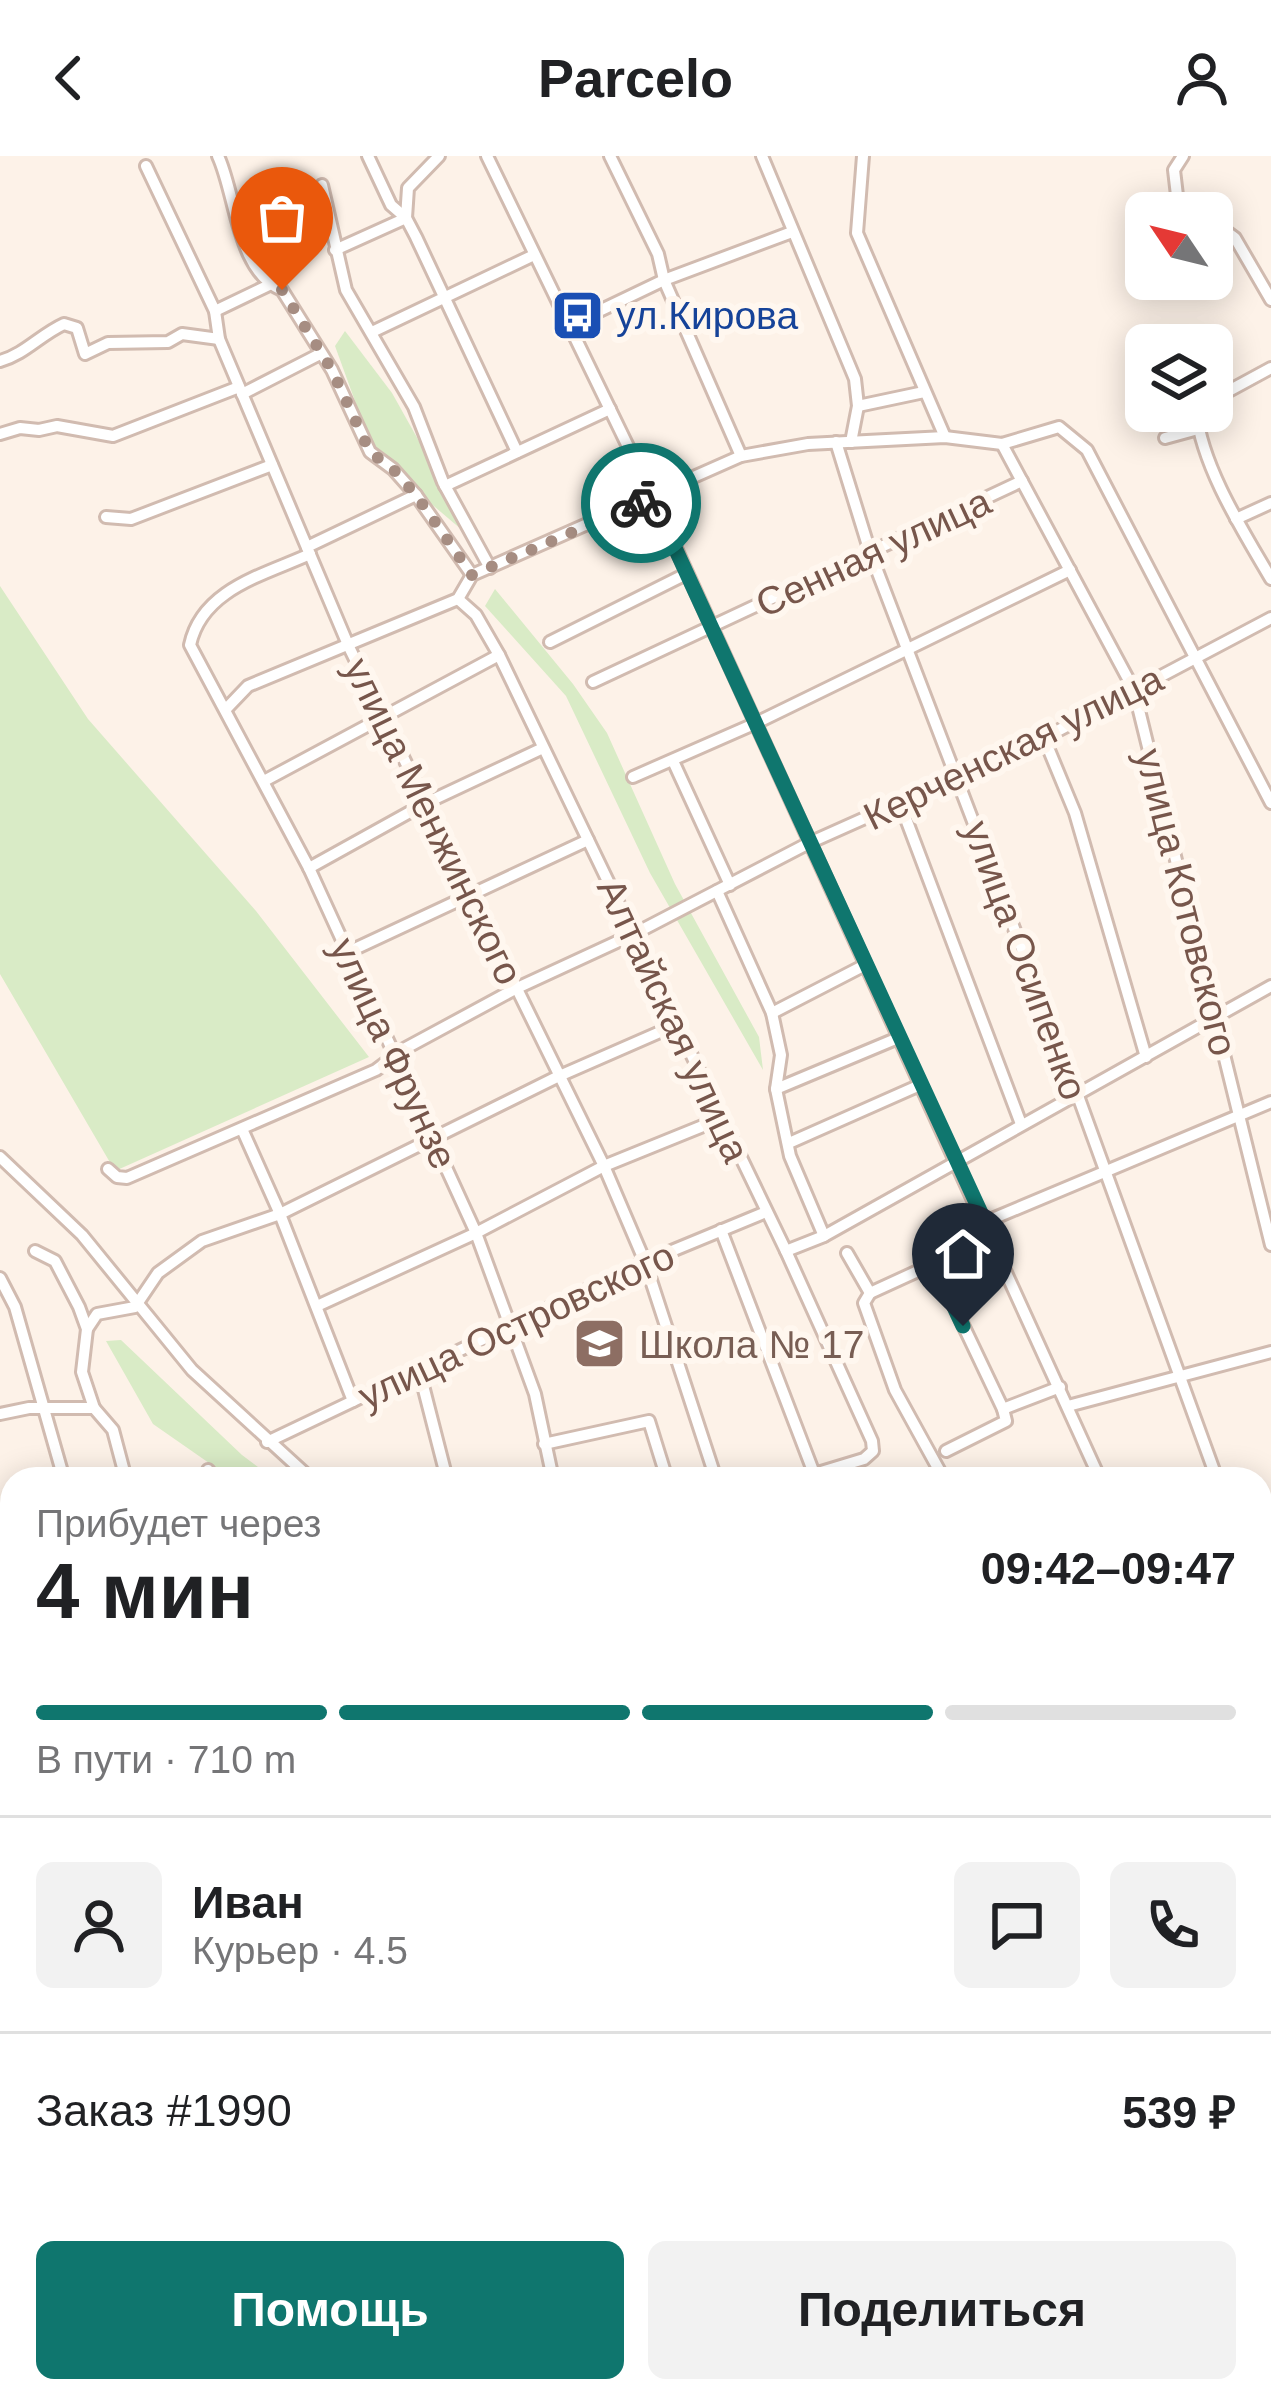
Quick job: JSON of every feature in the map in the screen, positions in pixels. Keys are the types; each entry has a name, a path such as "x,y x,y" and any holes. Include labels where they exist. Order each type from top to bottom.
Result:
{"street":[{"path":"218,156 231,184 232,214 242,239 269,285 282,290 332,370 370,452 416,495 472,575"},
{"path":"368,156 391,206 406,218 517,452"},
{"path":"406,218 408,188 439,156"},
{"path":"487,156 652,498 992,1237 1092,1467"},
{"path":"610,156 658,254 664,280 741,456"},
{"path":"762,156 855,379 858,406 850,442"},
{"path":"862,156 857,233 944,437"},
{"path":"1177,192 1174,170 1183,156"},
{"name":"улица Менжинского","path":"146,166 215,311 219,339 349,646 604,1166 645,1262 712,1467"},
{"path":"322,185 346,290 414,407 445,486 490,568"},
{"path":"335,250 406,218"},
{"path":"570,325 664,280 792,232"},
{"path":"1233,237 1271,300"},
{"path":"372,332 534,254"},
{"path":"215,311 269,285"},
{"path":"0,361 21,355 64,323 77,328 85,354 108,343 168,342 182,334 219,339"},
{"path":"0,434 57,426 113,436 241,390 320,355"},
{"path":"1233,389 1271,368"},
{"path":"858,406 924,392"},
{"path":"445,486 610,409"},
{"path":"226,709 248,686 458,598 472,575 741,456 836,442 944,437 1002,444 1059,427 1087,450 1271,803"},
{"path":"1165,437 1183,432"},
{"path":"1200,432 1236,519 1271,580"},
{"name":"улица Осипенко","path":"836,442 870,552 1077,1093 1213,1467"},
{"name":"улица Котовского","path":"1002,444 1134,689 1271,1245"},
{"path":"106,517 131,519 272,465"},
{"name":"Сенная улица","path":"593,682 1022,481"},
{"path":"308,550 416,495"},
{"path":"1236,519 1271,502"},
{"name":"улица Фрунзе","path":"308,550 225,592 194,628 190,645 309,868 476,1233 536,1394 550,1467"},
{"path":"633,777 754,724 1070,570"},
{"path":"550,642 686,574"},
{"name":"Алтайская улица","path":"458,598 476,615 499,656 786,1251 872,1441 873,1451 864,1459 842,1467"},
{"name":"Керченская улица","path":"109,1169 127,1178 376,1070 515,989 634,934 809,843 1044,738 1271,618"},
{"path":"264,781 499,656"},
{"path":"1044,738 1075,813 1146,1057"},
{"path":"309,868 428,802 543,748"},
{"path":"673,761 730,885"},
{"path":"900,803 1021,1124"},
{"path":"346,953 588,840"},
{"path":"717,891 772,1013 781,1055 776,1088 790,1156 824,1236"},
{"path":"772,1013 865,965"},
{"path":"786,1251 824,1236 1271,986"},
{"path":"86,1329 97,1314 139,1303 158,1273 188,1249 280,1214 557,1077 676,1025"},
{"path":"776,1088 898,1038"},
{"path":"789,1143 920,1085"},
{"path":"985,1222 1271,1102"},
{"path":"317,1306 476,1233 604,1166 720,1119"},
{"path":"242,1129 353,1401"},
{"path":"0,1157 82,1235 192,1370 297,1467"},
{"name":"улица Островского","path":"267,1442 645,1262 766,1212"},
{"path":"721,1230 811,1467"},
{"path":"937,1467 895,1390 864,1303 870,1293 992,1237"},
{"path":"35,1251 55,1262 86,1329 82,1372 94,1408 108,1420 122,1467"},
{"path":"849,1256 870,1293"},
{"path":"934,1264 1006,1420 946,1451"},
{"path":"0,1278 15,1307 61,1467"},
{"path":"1068,1406 1271,1352"},
{"path":"418,1370 444,1467"},
{"path":"1003,1409 1060,1387"},
{"path":"0,1414 94,1408"},
{"path":"544,1444 649,1421 664,1467"}],"green space":[{"path":"345,331 392,393 475,541 375,456 335,346"},
{"path":"0,586 88,719 256,911 369,1057 115,1171 0,974"},
{"path":"495,589 607,733 675,884 759,1037 763,1070 650,873 566,696 485,606"},
{"path":"121,1340 258,1467 215,1467 153,1424 106,1341"}],"way so far":[{"path":"282,290 332,370 370,452 416,495 472,575 641,503"}],"place":[{"name":"ул.Кирова","path":"577,315"},
{"name":"Школа № 17","path":"600,1344"}],"route":[{"path":"641,503 652,498 992,1237 934,1264 963,1326"}]}
